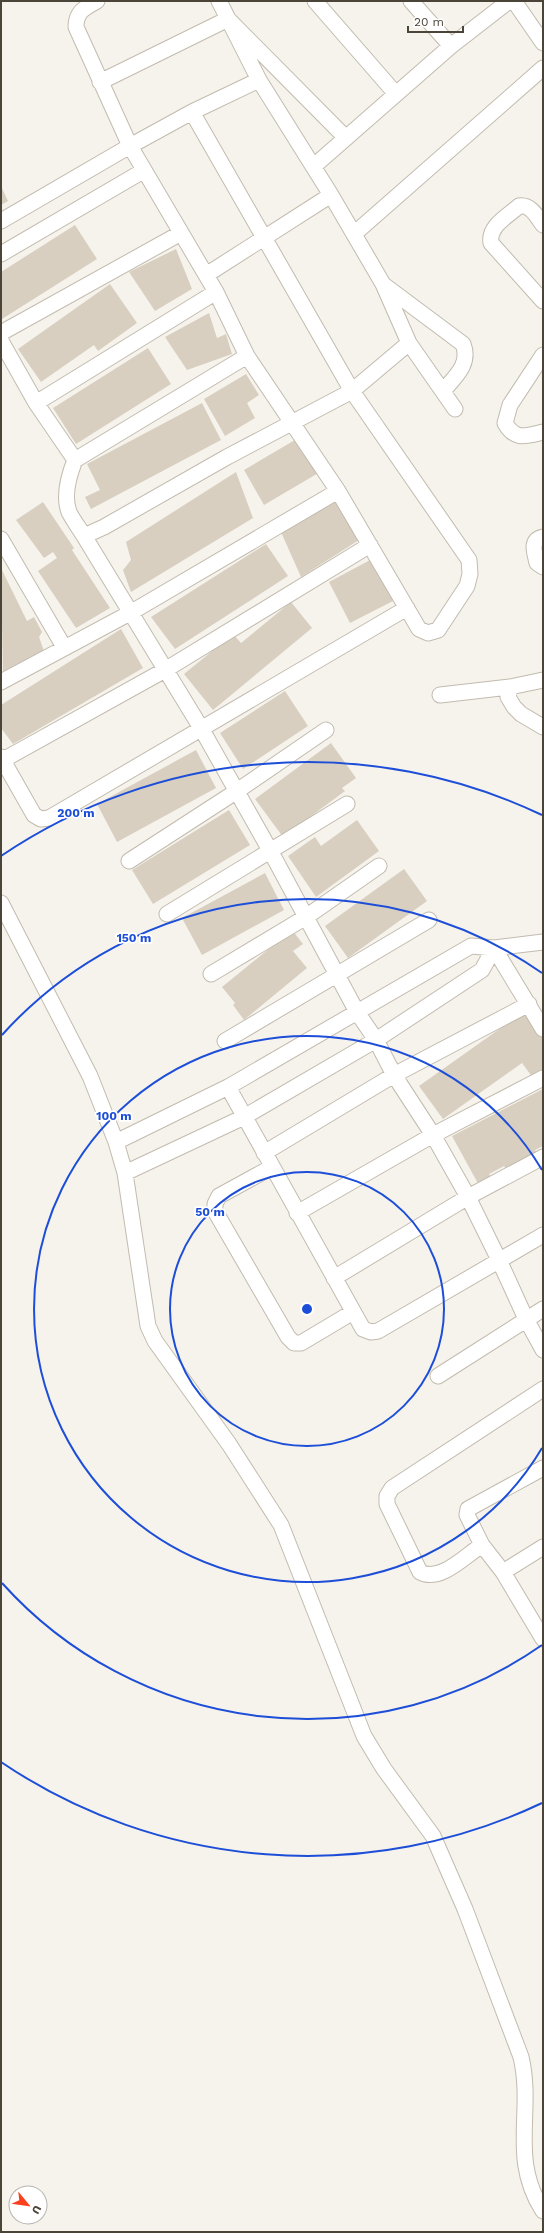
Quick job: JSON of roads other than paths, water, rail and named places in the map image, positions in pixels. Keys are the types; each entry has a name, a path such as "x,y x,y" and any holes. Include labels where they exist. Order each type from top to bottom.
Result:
{"street":[{"path":"97,1 82,9 78,15 76,27 100,82 143,171 216,292 247,356 294,422 338,491 419,629 423,632 433,633 438,630 467,586 471,567 465,554 352,391 192,112"},
{"path":"219,1 259,80 314,166 383,284 409,343 455,409"},
{"path":"315,1 396,94"},
{"path":"411,1 451,46"},
{"path":"314,166 451,46 509,1"},
{"path":"514,1 543,43"},
{"path":"100,82 228,19"},
{"path":"228,19 346,138"},
{"path":"354,234 543,68"},
{"path":"1,221 130,146 192,112 259,80"},
{"path":"1,254 143,171"},
{"path":"206,275 331,195"},
{"path":"543,225 529,208 525,205 519,206 492,229 490,236 491,243 543,301"},
{"path":"1,333 181,233"},
{"path":"383,284 462,344 466,356 465,362 443,391"},
{"path":"36,403 216,292"},
{"path":"1,342 36,403 75,460"},
{"path":"84,536 104,527 226,457 352,391 409,343"},
{"path":"543,355 510,405 505,423 510,431 517,435 543,432"},
{"path":"247,356 75,460 69,475 67,489 69,511 237,791 357,1012 376,1040 394,1075 433,1135 468,1197 526,1319 543,1350"},
{"path":"1,682 130,612 338,491"},
{"path":"543,538 535,542 533,547 537,563 543,567"},
{"path":"1,539 64,647"},
{"path":"370,546 165,670 2,759 34,815 41,819 49,818 200,728 407,608"},
{"path":"440,695 510,687 543,680"},
{"path":"510,687 508,697 514,707 521,714 543,727"},
{"path":"129,861 237,791 326,730"},
{"path":"167,914 271,852 347,804"},
{"path":"211,974 306,917 379,866"},
{"path":"1,903 90,1076 116,1142 125,1173 148,1326 154,1341 229,1444 281,1525 364,1736 384,1769 433,1836 465,1909 521,2057 526,2076 523,2145 526,2172 532,2194 543,2210"},
{"path":"225,1041 337,976 429,920"},
{"path":"116,1142 228,1087 471,946 494,948 543,942"},
{"path":"125,1173 244,1117 376,1040 482,970 494,948"},
{"path":"494,948 543,1029"},
{"path":"264,1153 394,1075 529,1004"},
{"path":"297,1213 433,1135 543,1078"},
{"path":"228,1087 363,1329 371,1332 378,1331 543,1235"},
{"path":"334,1278 468,1197 543,1157"},
{"path":"272,1167 219,1196 215,1204 215,1211 288,1337 294,1343 301,1343 353,1312"},
{"path":"438,1376 543,1309"},
{"path":"482,1545 440,1574 427,1576 420,1572 387,1504 387,1496 392,1488 543,1389"},
{"path":"542,1637 503,1572 482,1545 467,1515 468,1509 543,1468"},
{"path":"503,1572 543,1547"}]}
